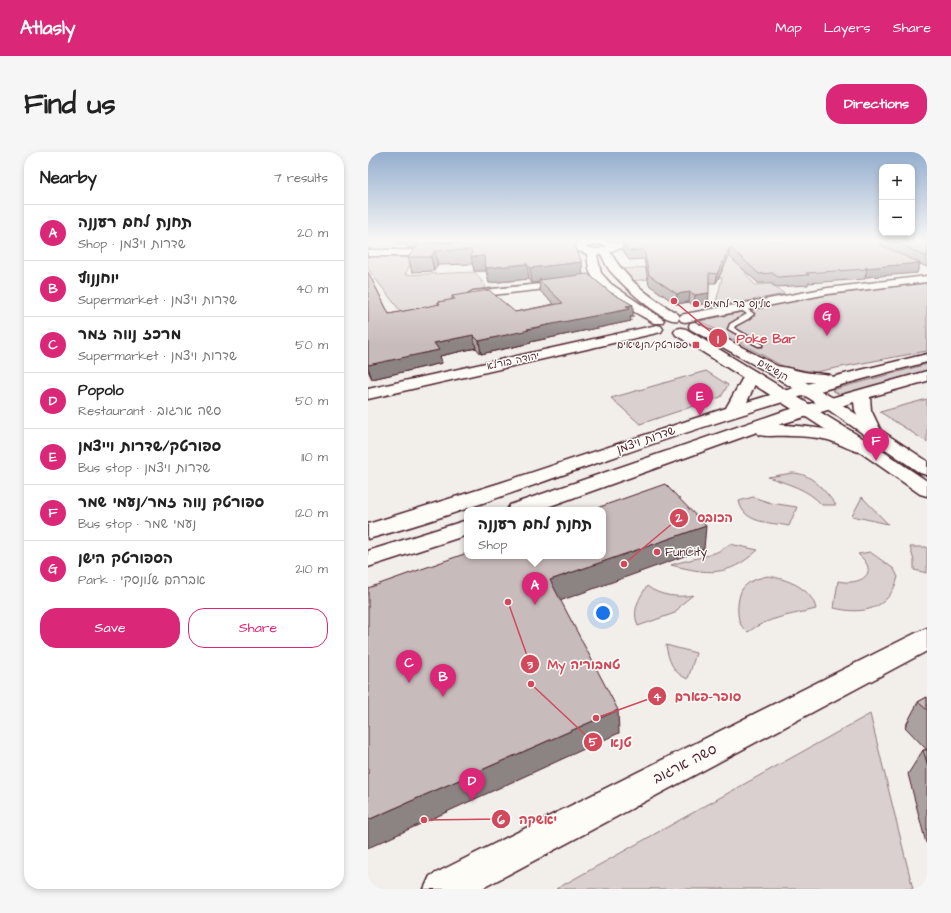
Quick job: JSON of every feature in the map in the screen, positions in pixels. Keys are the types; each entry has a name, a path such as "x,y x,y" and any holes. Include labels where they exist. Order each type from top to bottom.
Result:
{"main road":[{"path":"598,275 624,300 658,324 666,332 681,332 689,330 687,320 658,324"},
{"name":"הנשיאים","path":"621,275 647,300 687,320 774,370 829,404"},
{"name":"הנשיאים","path":"681,332 806,410"},
{"name":"שדרות ויצמן","path":"368,532 496,492 734,409 842,378 927,358"},
{"path":"774,370 805,377 842,378"},
{"path":"734,409 744,392 751,375"},
{"name":"שדרות ויצמן","path":"527,507 806,410 927,376"},
{"path":"862,394 863,410 872,431"},
{"path":"740,433 793,430 808,431 851,441 866,448"},
{"path":"368,559 464,528"}],"street":[{"path":"687,320 704,315 917,275"},
{"path":"473,294 601,280"},
{"name":"יהודה בורלא","path":"368,394 658,324"},
{"path":"829,404 927,468"},
{"path":"806,410 866,448 927,490"},
{"name":"סשה ארגוב","path":"443,889 927,639"}],"lane":[{"path":"742,308 751,314 732,325 731,329 760,345"}],"shaded area":[{"path":"373,275 477,275 486,287 459,303 404,316"},
{"path":"627,275 678,275 632,281"},
{"path":"709,275 747,275 755,285 770,284 785,294 715,307 722,278"},
{"path":"927,282 927,351 815,372 784,367 700,321 812,297"},
{"path":"927,364 927,373 842,396 832,390"},
{"path":"706,371 728,385 721,397 640,424 611,398"},
{"path":"927,399 927,442 880,412"},
{"path":"792,473 812,479 822,488 836,505 822,505 804,491 768,477"},
{"path":"753,497 771,503 797,507 789,526 758,521 746,514 739,501"},
{"path":"862,497 888,524 852,516"},
{"path":"730,544 758,550 737,565 717,571 707,572 671,565 709,555"},
{"path":"910,547 927,547 927,573 914,570 914,561"},
{"path":"870,552 894,569 898,577 894,588 888,597 874,608 855,611 834,608 838,581 853,582 865,577 868,573 868,567 865,561 858,554"},
{"path":"768,576 783,579 804,590 814,602 816,609 772,620 748,632 741,625 738,617 739,596 746,585 752,581"},
{"path":"647,586 663,594 682,596 693,595 683,603 675,613 638,626 636,620 637,605"},
{"path":"666,645 696,653 688,679 683,677 675,670 668,656"},
{"path":"870,714 913,889 556,889"}],"building":[{"path":"368,275 370,275 389,314 440,304 438,302 455,299 452,296 489,290 515,312 563,303 539,280 577,275 590,275 610,292 633,305 626,306 630,309 527,329 529,330 479,341 473,335 434,343 439,350 368,365"},
{"path":"650,275 709,275 709,293 695,295 690,292 677,294"},
{"path":"776,275 803,275 778,277"},
{"path":"665,484 706,526 550,580 618,710 368,820 368,588 464,554 464,559 606,559 606,507 600,507"},
{"path":"927,697 927,710 918,702"},
{"path":"923,750 927,750 927,763"}],"place":[{"name":"Poke Bar","path":"674,301"},
{"name":"אלינס בר לחמים","path":"696,304"},
{"name":"הספורטק הישן","path":"827,336"},
{"name":"ספורטק/הנשיאים","path":"696,345"},
{"name":"ספורטק/שדרות וייצמן","path":"700,416"},
{"name":"ספורטק נווה זמר/נעמי שמר","path":"876,461"},
{"name":"FunCity","path":"657,552"},
{"name":"הכובס","path":"624,564"},
{"name":"My טמבוריה","path":"508,602"},
{"name":"תחנת לחם רעננה","path":"535,605"},
{"name":"מרכז נווה זמר","path":"409,683"},
{"name":"טנא","path":"531,684"},
{"name":"יוחננוף","path":"443,697"},
{"name":"סופר-פארם","path":"596,718"},
{"name":"Popolo","path":"472,801"},
{"name":"יאשקה","path":"424,820"}]}
